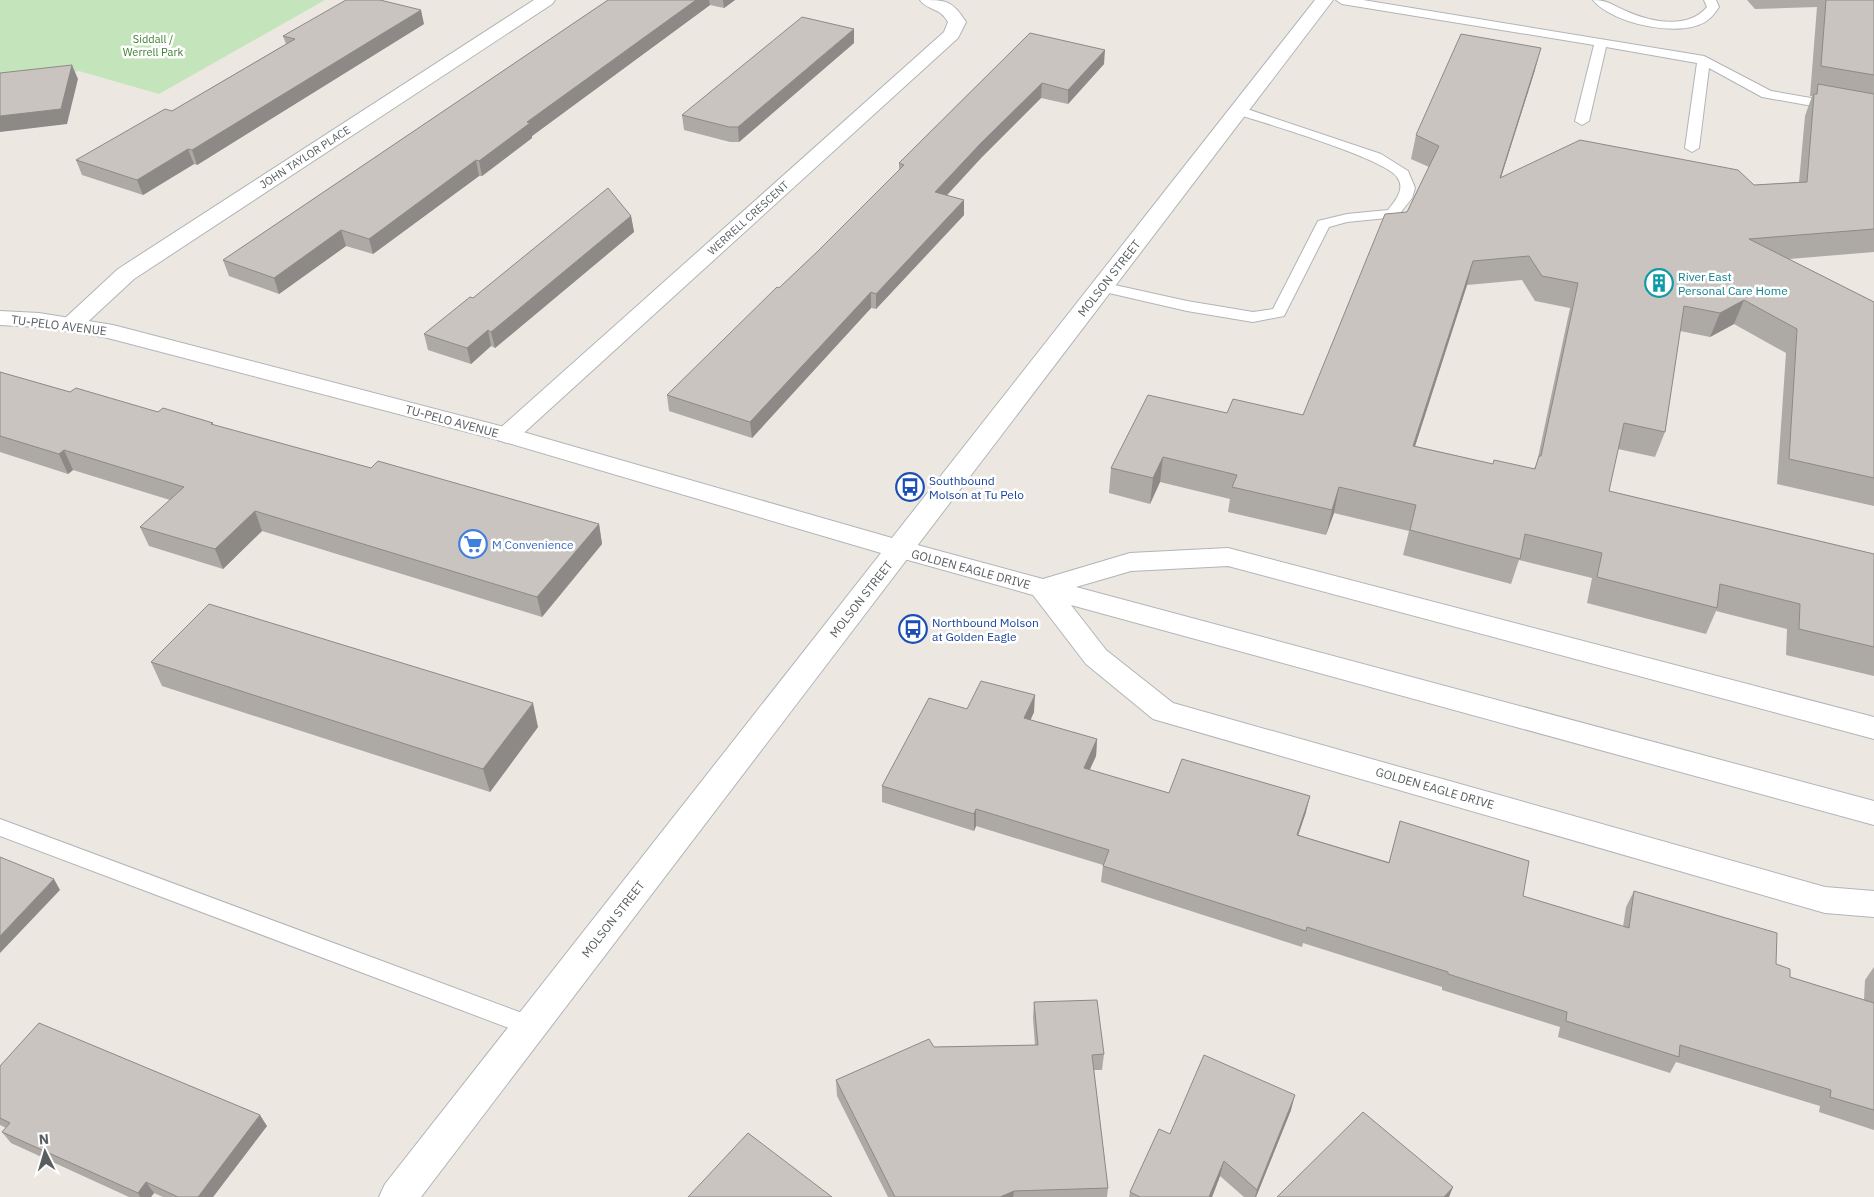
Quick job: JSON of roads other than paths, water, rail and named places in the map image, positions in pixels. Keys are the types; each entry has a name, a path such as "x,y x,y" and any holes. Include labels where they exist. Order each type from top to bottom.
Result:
{"street":[{"name":"JOHN TAYLOR PLACE","path":"70,324 126,274 546,0"},
{"name":"WERRELL CRESCENT","path":"507,435 952,34 957,22 950,10 929,0"},
{"name":"MOLSON STREET","path":"398,1197 1324,0"},
{"name":"TU-PELO AVENUE","path":"0,318 70,324 105,330 507,435 899,549"},
{"name":"GOLDEN EAGLE DRIVE","path":"899,549 1874,813"},
{"name":"GOLDEN EAGLE DRIVE","path":"1043,588 1130,562 1228,558 1874,728"},
{"name":"GOLDEN EAGLE DRIVE","path":"1043,588 1096,657 1163,711 1825,900 1874,904"}],"lane":[{"path":"1342,0 1704,60 1767,94 1874,113"},
{"path":"1599,0 1606,7 1635,20 1672,24 1702,20 1710,14 1713,7 1710,0"},
{"path":"1582,121 1601,42"},
{"path":"1692,148 1704,60"},
{"path":"1101,287 1187,306 1253,316 1280,313 1323,224 1347,218 1392,214 1405,198 1408,188 1403,174 1376,157 1238,110"},
{"path":"0,827 530,1026"}],"place":[{"name":"River East Personal Care Home","path":"1659,283"},
{"name":"Southbound Molson at Tu Pelo","path":"910,487"},
{"name":"M Convenience","path":"473,544"},
{"name":"Northbound Molson at Golden Eagle","path":"913,629"}],"park label":[{"name":"Siddall / Werrell Park","path":"153,45"}]}
